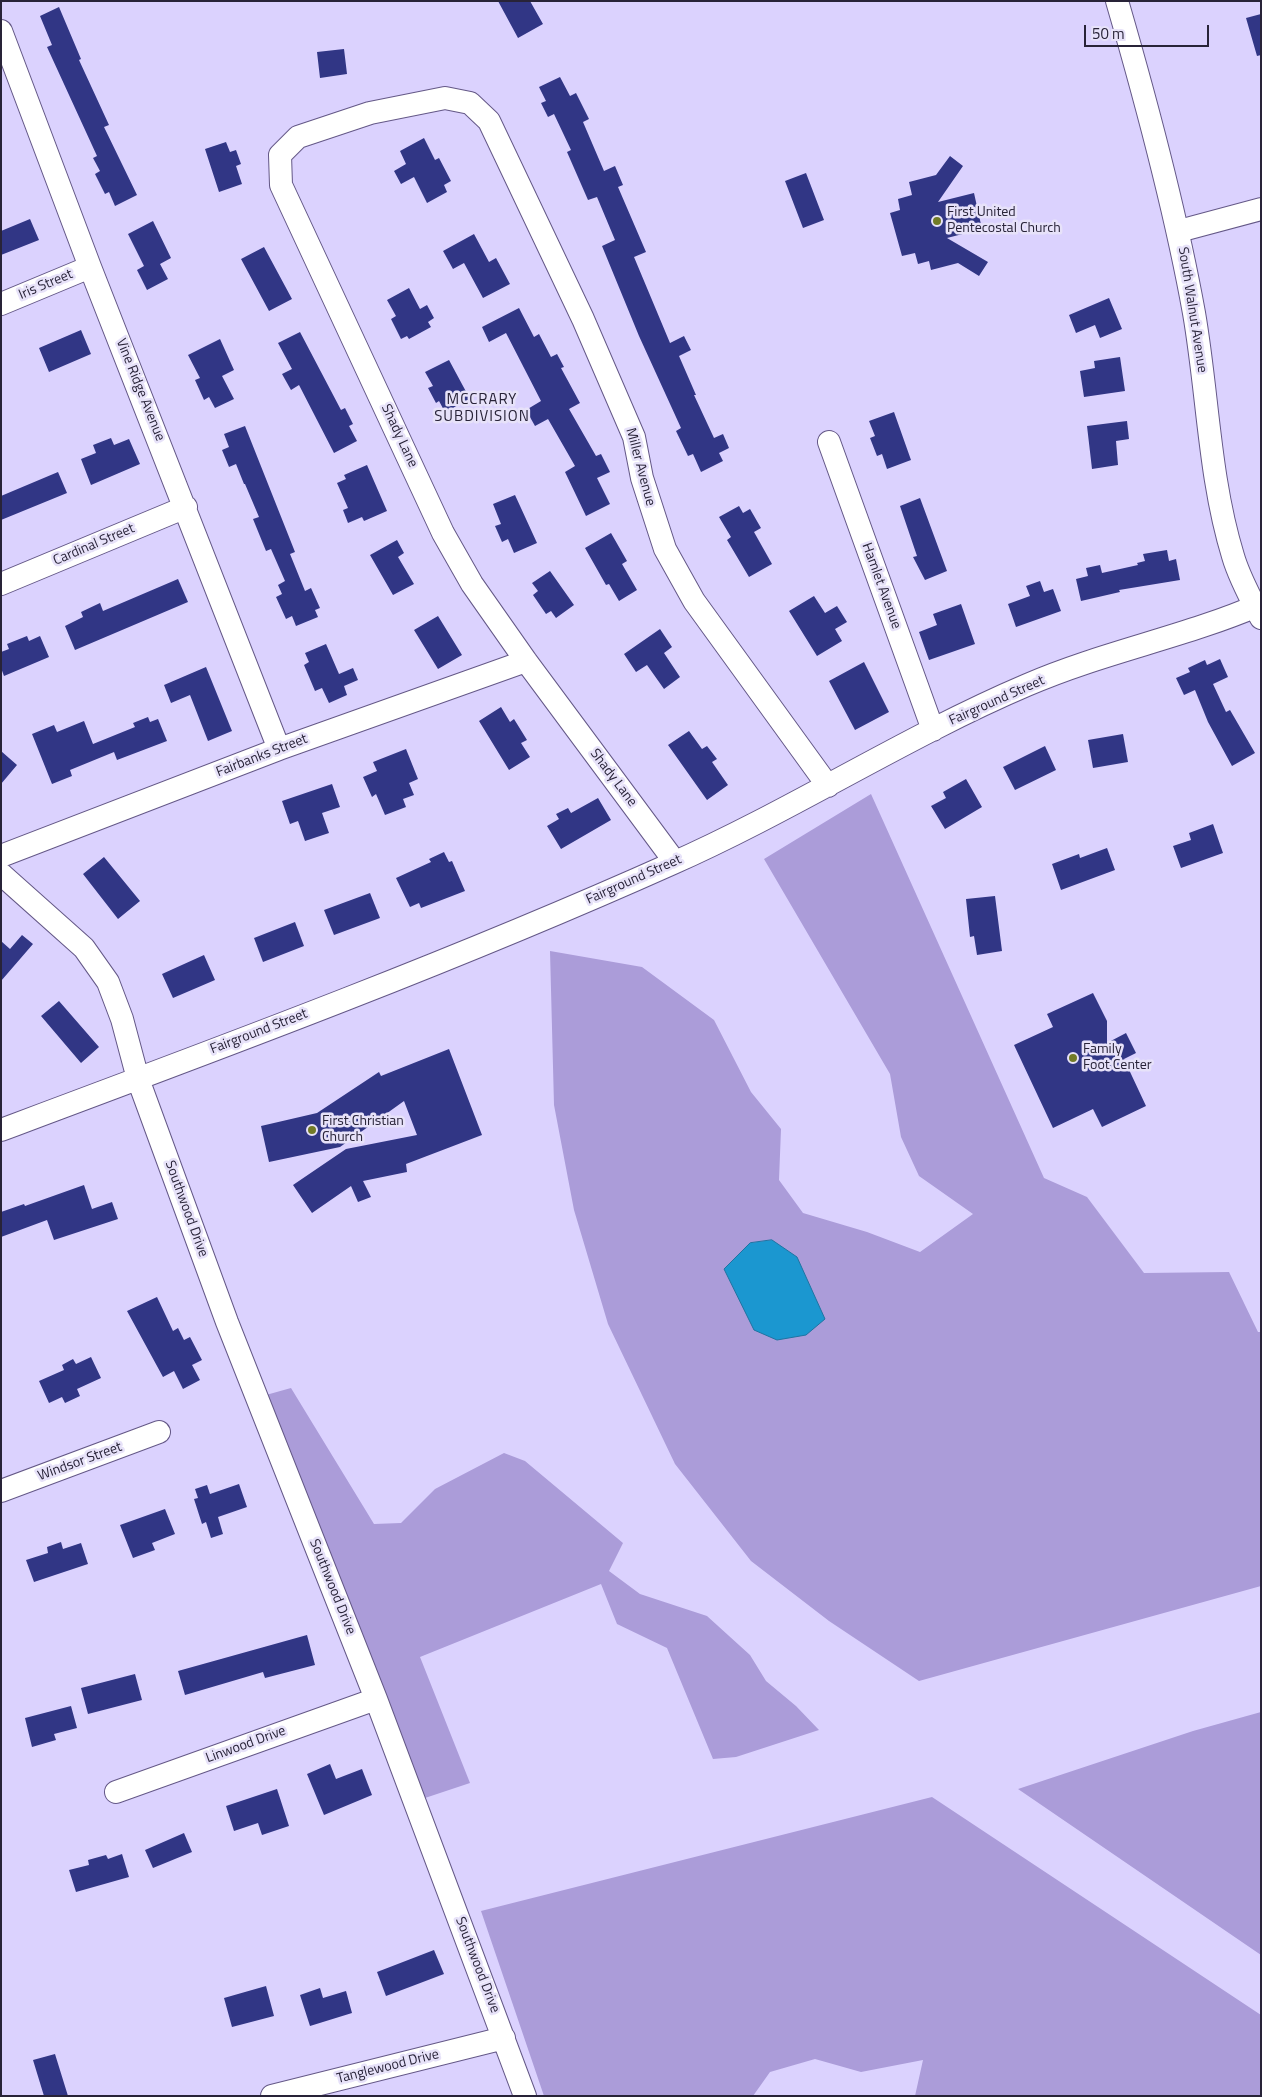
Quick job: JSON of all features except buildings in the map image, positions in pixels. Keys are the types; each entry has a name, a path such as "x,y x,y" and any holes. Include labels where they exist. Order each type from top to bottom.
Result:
{"street":[{"name":"South Walnut Avenue","path":"1117,1 1179,231 1194,316 1220,503 1233,558 1259,610"},
{"name":"Vine Ridge Avenue","path":"1,32 90,267 186,507 279,749"},
{"name":"Shady Lane","path":"470,103 445,98 370,113 298,137 280,155 281,185 443,532 472,584 526,661 675,862"},
{"name":"Miller Avenue","path":"470,103 489,121 583,319 634,437 642,478 665,549 694,601 828,786"},
{"path":"1179,231 1261,209"},
{"name":"Iris Street","path":"1,304 90,267"},
{"name":"Hamlet Avenue","path":"829,442 932,730"},
{"name":"Cardinal Street","path":"1,584 186,507"},
{"name":"Fairground Street","path":"1,1130 494,941 675,862 828,786 932,730 1029,684 1259,610"},
{"name":"Fairbanks Street","path":"1,856 279,749 526,661"},
{"name":"Southwood Drive","path":"1,874 84,948 108,982 122,1019 138,1079 227,1322 376,1699 525,2096"},
{"name":"Windsor Street","path":"1,1491 160,1432"},
{"name":"Linwood Drive","path":"116,1792 376,1699"},
{"name":"Tanglewood Drive","path":"272,2096 504,2038"}],"shaded area":[{"path":"871,794 1044,1178 1087,1197 1144,1273 1229,1272 1258,1332 1261,1332 1261,1586 919,1681 829,1621 751,1561 675,1464 608,1324 574,1210 554,1105 550,951 642,967 714,1020 751,1092 781,1129 779,1180 803,1213 867,1232 920,1252 973,1214 919,1176 901,1137 890,1074 764,859"},
{"path":"291,1388 374,1524 401,1523 435,1489 504,1453 525,1461 623,1543 609,1571 640,1594 707,1616 750,1655 766,1681 796,1706 819,1730 736,1757 713,1759 667,1648 617,1624 601,1584 420,1657 470,1783 425,1798 266,1395"},
{"path":"1261,1712 1261,1955 1018,1789 1193,1731"},
{"path":"932,1797 1261,2015 1261,2096 915,2096 923,2060 861,2072 815,2059 770,2072 753,2096 544,2096 481,1911"}],"water":[{"path":"772,1240 797,1257 825,1319 806,1335 777,1340 754,1330 724,1269 750,1243"}],"place":[{"name":"First United Pentecostal Church","path":"937,221"},
{"name":"Family Foot Center","path":"1073,1058"},
{"name":"First Christian Church","path":"312,1130"}],"district":[{"name":"MCCRARY SUBDIVISION","path":"482,408"}]}
